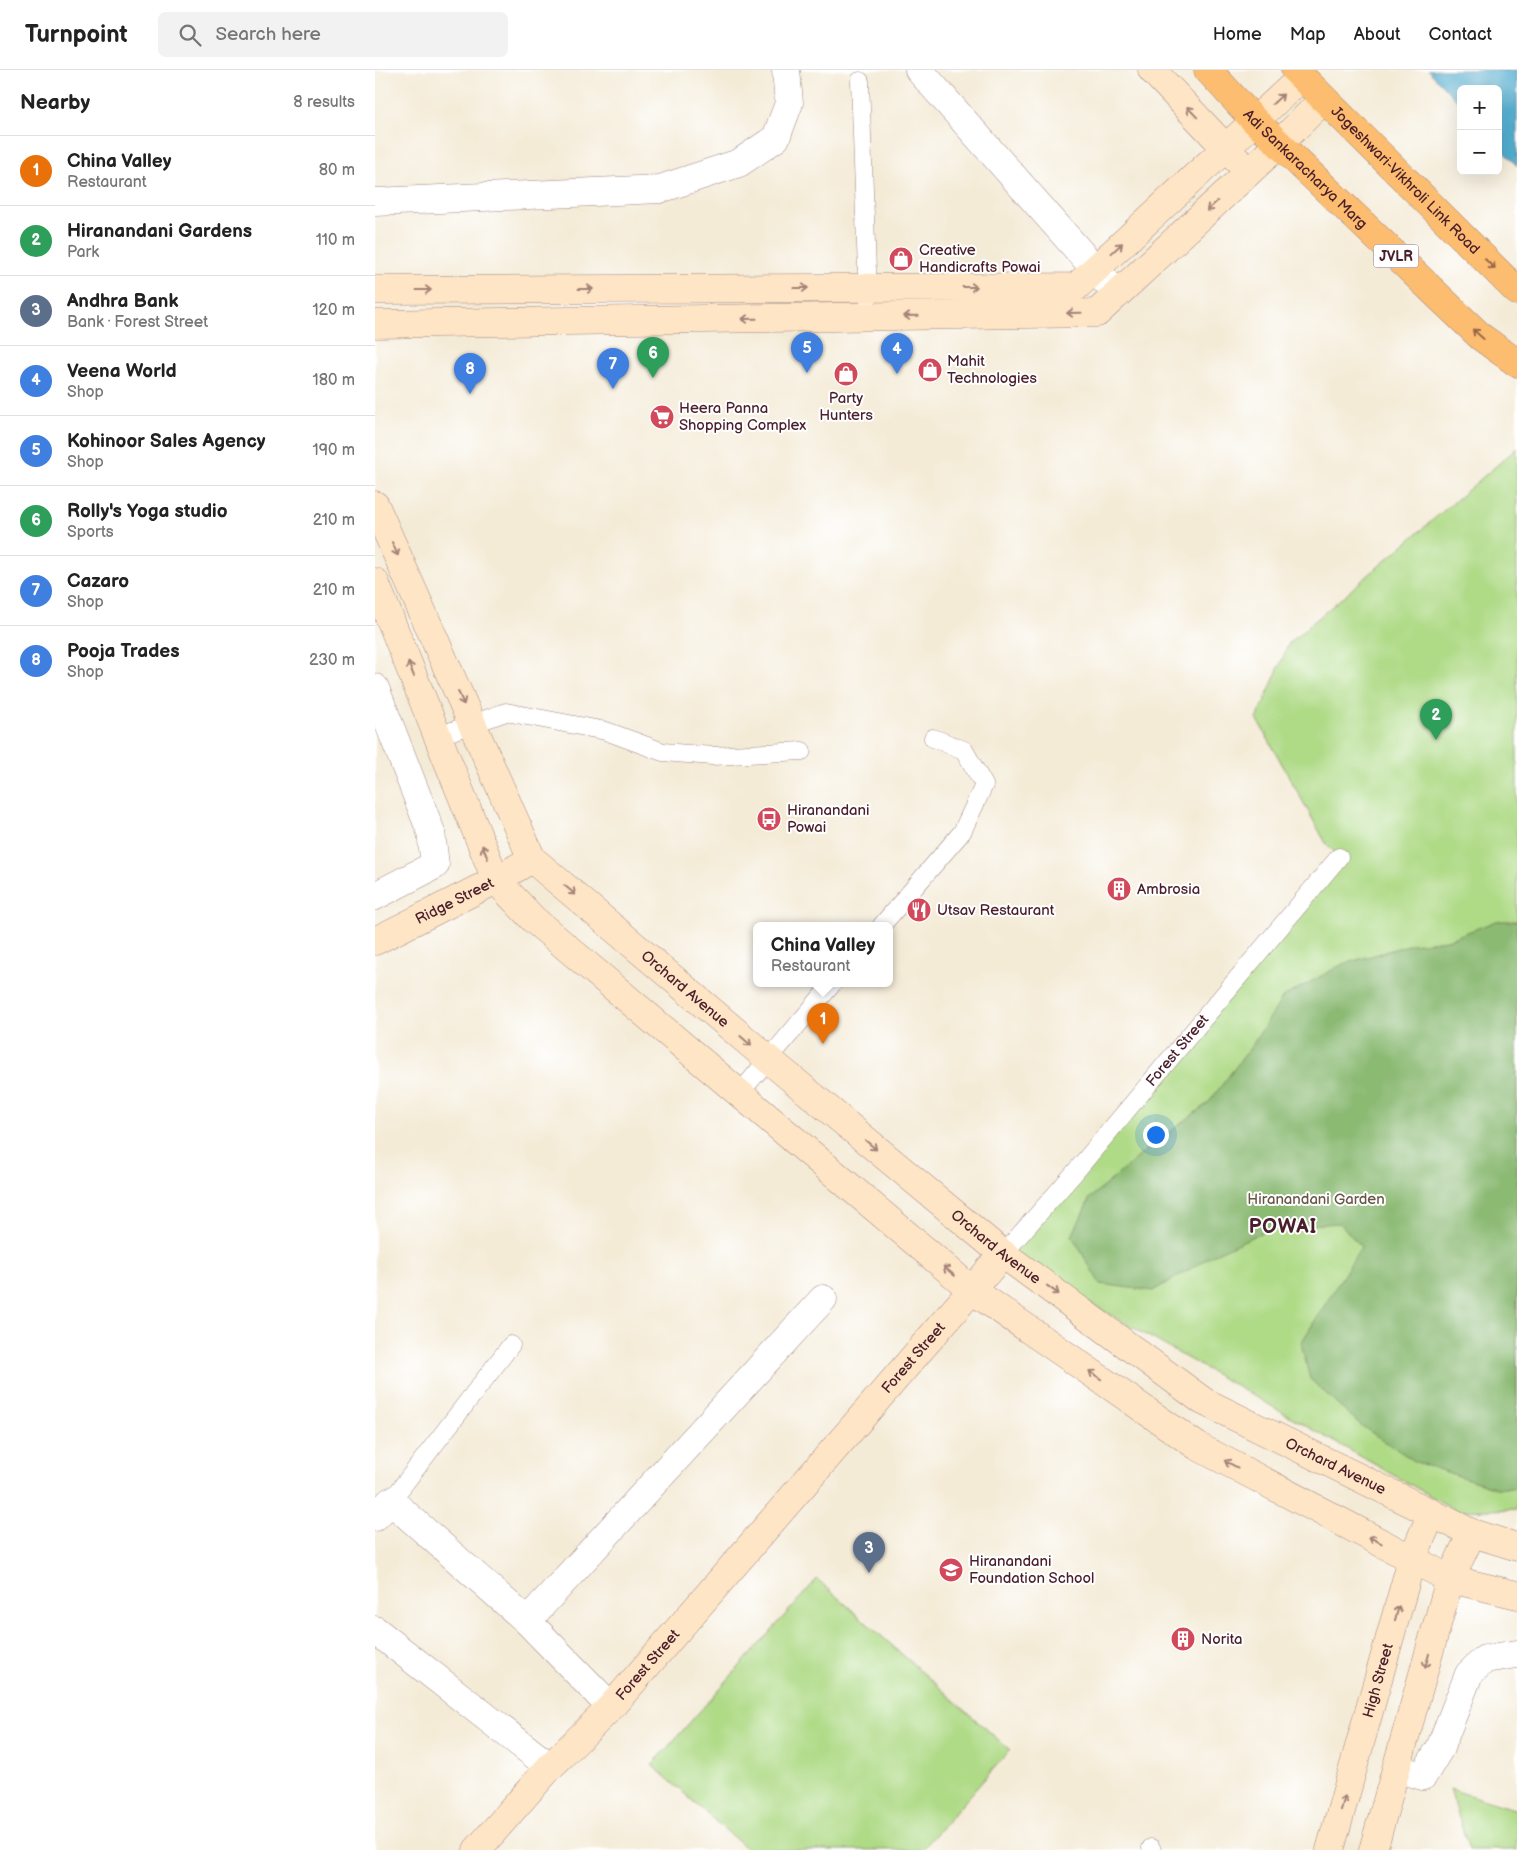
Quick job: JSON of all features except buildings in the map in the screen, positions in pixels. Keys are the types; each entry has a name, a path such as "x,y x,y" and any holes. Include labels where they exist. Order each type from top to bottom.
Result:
{"main road":[{"name":"Adi Sankaracharya Marg","path":"1208,70 1254,120 1481,337 1517,363"},
{"name":"Jogeshwari-Vikhroli Link Road","path":"1298,74 1517,291"}],"street":[{"path":"375,202 660,189 739,163 775,138 789,103 787,70"},
{"path":"919,70 1117,294"},
{"path":"1152,70 1248,173"},
{"path":"1298,74 1254,120 1075,287 383,290 385,324 1097,313 1279,144 1324,99"},
{"path":"375,504 532,859"},
{"path":"375,582 496,880 533,919 972,1290 1197,1446 1450,1579 1517,1595"},
{"path":"375,688 381,718 431,832 435,865 375,896"},
{"name":"Ridge Street","path":"375,941 496,880 532,859"},
{"name":"Orchard Avenue","path":"532,859 768,1059 1003,1254 1203,1401 1472,1533 1517,1547"},
{"name":"Forest Street","path":"477,1850 550,1767 611,1707 1003,1254"},
{"path":"527,1620 823,1299"},
{"path":"383,1509 527,1620 611,1707"},
{"name":"High Street","path":"1330,1850 1412,1559 1432,1514"},
{"path":"1373,1850 1450,1579 1472,1533"},
{"path":"375,1630 550,1767"},
{"path":"1397,1769 1423,1776 1440,1748 1469,1674 1485,1659 1517,1654"}],"lane":[{"path":"860,81 869,317"},
{"path":"438,736 506,712 606,731 663,752 713,756 801,751"},
{"path":"885,922 962,832 984,785 964,750 933,738"},
{"name":"Forest Street","path":"1003,1254 1082,1164 1339,857"},
{"path":"739,1094 830,987"},
{"path":"383,1509 511,1345"}],"green space":[{"name":"Hiranandani Garden","path":"1517,448 1517,1509 1457,1511 1003,1254 1339,857 1327,845 1257,719 1289,643"},
{"path":"1496,921 1517,921 1517,1488 1496,1488 1416,1462 1363,1427 1310,1379 1301,1343 1361,1247 1340,1223 1273,1227 1217,1253 1153,1291 1100,1284 1072,1236 1090,1198 1149,1148 1209,1102 1253,1044 1283,997 1343,964 1412,944 1447,940"},
{"path":"817,1579 1010,1750 922,1850 748,1850 652,1765"},
{"path":"1450,1789 1517,1810 1517,1850 1469,1850"}],"water":[{"path":"1428,70 1517,70 1517,166 1502,150 1502,85 1457,85 1457,101"}],"place":[{"name":"Creative Handicrafts Powai","path":"901,259"},
{"name":"Mahit Technologies","path":"930,370"},
{"name":"Kohinoor Sales Agency","path":"807,373"},
{"name":"Party Hunters","path":"846,374"},
{"name":"Veena World","path":"897,374"},
{"name":"Rolly's Yoga studio","path":"653,378"},
{"name":"Cazaro","path":"613,389"},
{"name":"Pooja Trades","path":"470,394"},
{"name":"Heera Panna Shopping Complex","path":"662,417"},
{"name":"Hiranandani Gardens","path":"1436,740"},
{"name":"Hiranandani Powai","path":"769,819"},
{"name":"Ambrosia","path":"1119,889"},
{"name":"Utsav Restaurant","path":"919,910"},
{"name":"China Valley","path":"823,1044"},
{"name":"Hiranandani Foundation School","path":"951,1570"},
{"name":"Andhra Bank","path":"869,1573"},
{"name":"Norita","path":"1183,1639"}],"district":[{"name":"POWAI","path":"1283,1226"}]}
